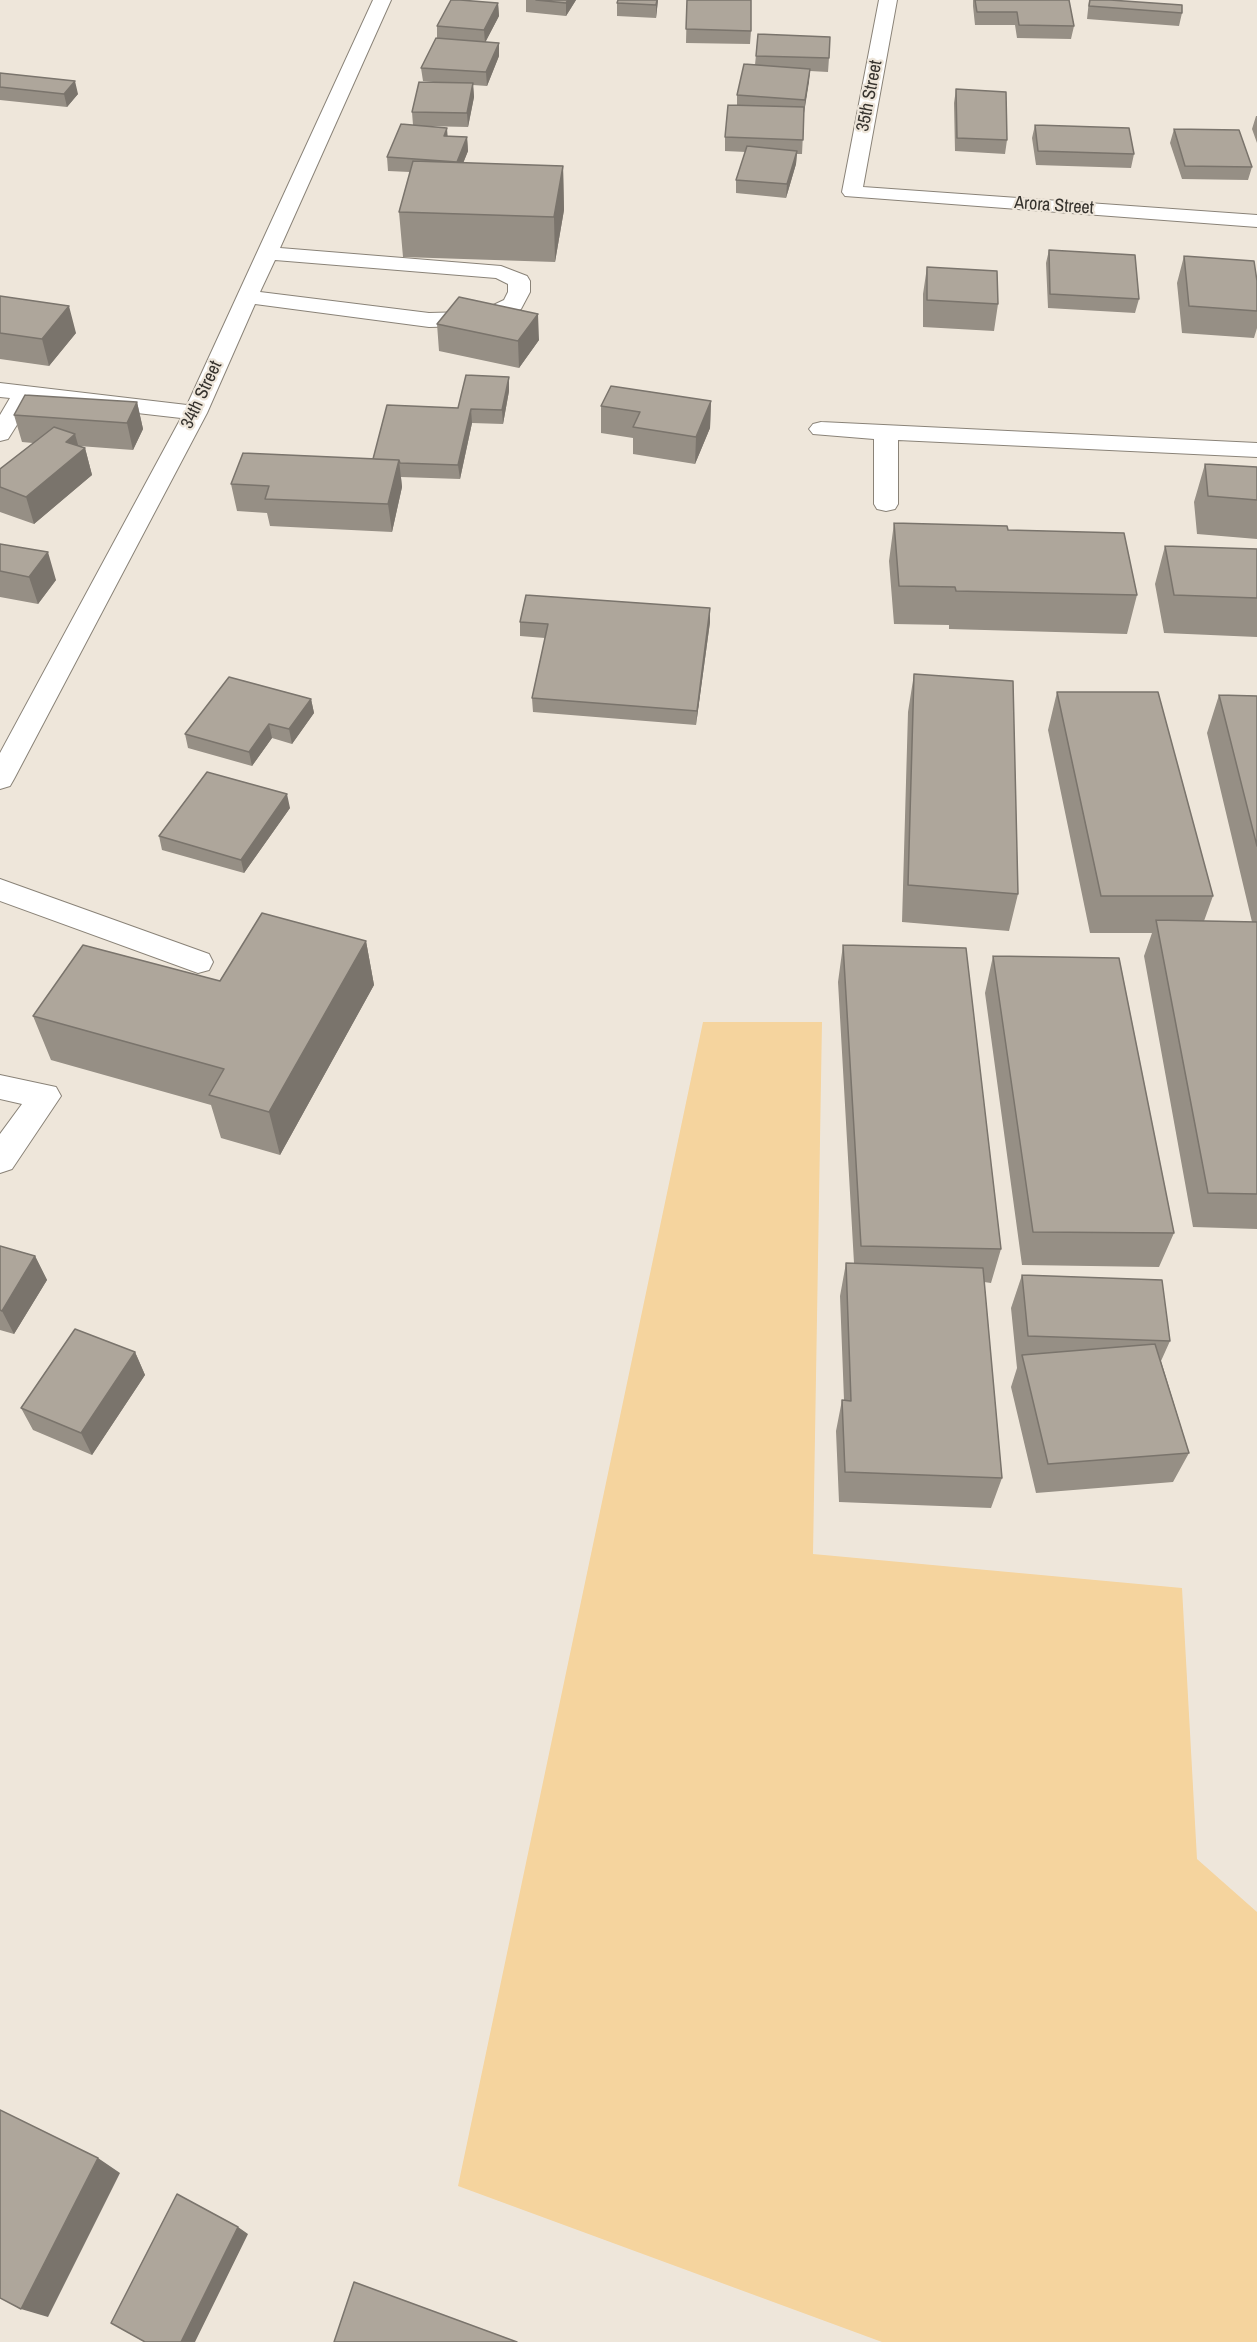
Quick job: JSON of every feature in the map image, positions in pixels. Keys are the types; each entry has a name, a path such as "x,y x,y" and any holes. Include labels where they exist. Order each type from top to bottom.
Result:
{"street":[{"name":"34th Street","path":"0,779 195,413 382,0"},
{"name":"35th Street","path":"852,192 888,0"},
{"name":"Arora Street","path":"852,192 1257,221"},
{"path":"247,297 429,320 467,319 491,314 513,304 519,292 519,281 501,272 267,253"},
{"path":"0,390 195,413"},
{"path":"0,434 25,393"},
{"path":"821,429 1257,450"},
{"path":"886,432 886,504"},
{"path":"0,891 198,962"},
{"path":"0,1087 45,1096 0,1160"}],"shaded area":[{"path":"703,1022 822,1022 813,1554 1182,1588 1197,1859 1257,1912 1257,2342 882,2342 458,2186"}],"building":[{"path":"451,0 498,3 484,30 437,26"},
{"path":"536,0 568,0 566,3"},
{"path":"618,0 657,0 656,5 617,3"},
{"path":"687,0 751,0 751,31 686,29"},
{"path":"975,0 1069,0 1074,26 1019,25 1017,12 977,12"},
{"path":"1090,0 1182,5 1182,13 1089,6"},
{"path":"758,34 830,37 829,58 756,56"},
{"path":"436,38 499,43 486,72 421,68"},
{"path":"744,64 810,69 805,100 737,95"},
{"path":"0,73 75,81 64,94 0,87"},
{"path":"419,82 473,83 467,113 412,112"},
{"path":"956,89 1006,92 1007,140 957,138"},
{"path":"728,105 804,107 803,140 725,137"},
{"path":"401,124 447,128 444,136 467,137 457,162 387,157"},
{"path":"1035,125 1129,128 1134,154 1038,151"},
{"path":"1174,129 1239,130 1252,167 1185,166"},
{"path":"747,146 797,151 787,184 736,180"},
{"path":"413,161 563,166 554,217 399,212"},
{"path":"1049,250 1135,255 1139,299 1050,294"},
{"path":"1184,256 1254,261 1257,311 1189,306"},
{"path":"927,267 997,271 998,304 927,300"},
{"path":"0,296 69,306 42,339 0,333"},
{"path":"459,297 538,314 518,341 437,324"},
{"path":"466,375 509,377 502,410 471,409 458,465 400,463 399,460 373,459 387,405 458,408"},
{"path":"611,386 711,401 696,437 633,427 640,412 601,406"},
{"path":"25,395 137,402 127,423 14,415"},
{"path":"54,427 75,434 66,442 85,448 26,497 0,487 0,469"},
{"path":"243,453 399,460 388,504 265,499 269,486 231,484"},
{"path":"1205,464 1257,467 1257,500 1208,496"},
{"path":"894,523 1007,526 1008,530 1124,533 1137,595 956,591 955,587 899,586"},
{"path":"0,544 48,552 29,577 0,571"},
{"path":"1165,546 1257,549 1257,598 1174,595"},
{"path":"526,595 710,608 697,711 532,698 548,624 520,622"},
{"path":"914,674 1013,681 1018,894 908,885"},
{"path":"229,677 311,699 289,729 269,724 249,752 185,734"},
{"path":"1057,692 1158,692 1213,896 1101,896"},
{"path":"1219,695 1257,696 1257,846"},
{"path":"207,772 287,794 241,860 159,836"},
{"path":"262,913 366,941 269,1112 209,1095 224,1069 33,1016 83,945 220,981"},
{"path":"1156,920 1257,922 1257,1194 1208,1193"},
{"path":"843,945 966,948 1001,1249 861,1246"},
{"path":"993,956 1119,958 1174,1233 1033,1232"},
{"path":"0,1246 35,1256 2,1311 0,1310"},
{"path":"846,1263 983,1268 1002,1478 845,1472 842,1400 851,1401"},
{"path":"1022,1275 1162,1280 1170,1341 1028,1336"},
{"path":"75,1329 135,1352 81,1433 21,1408"},
{"path":"1155,1344 1189,1453 1048,1464 1022,1355"},
{"path":"0,2110 98,2158 21,2309 0,2298"},
{"path":"177,2194 238,2227 181,2342 145,2342 111,2323"},
{"path":"354,2282 517,2342 334,2342"}]}
